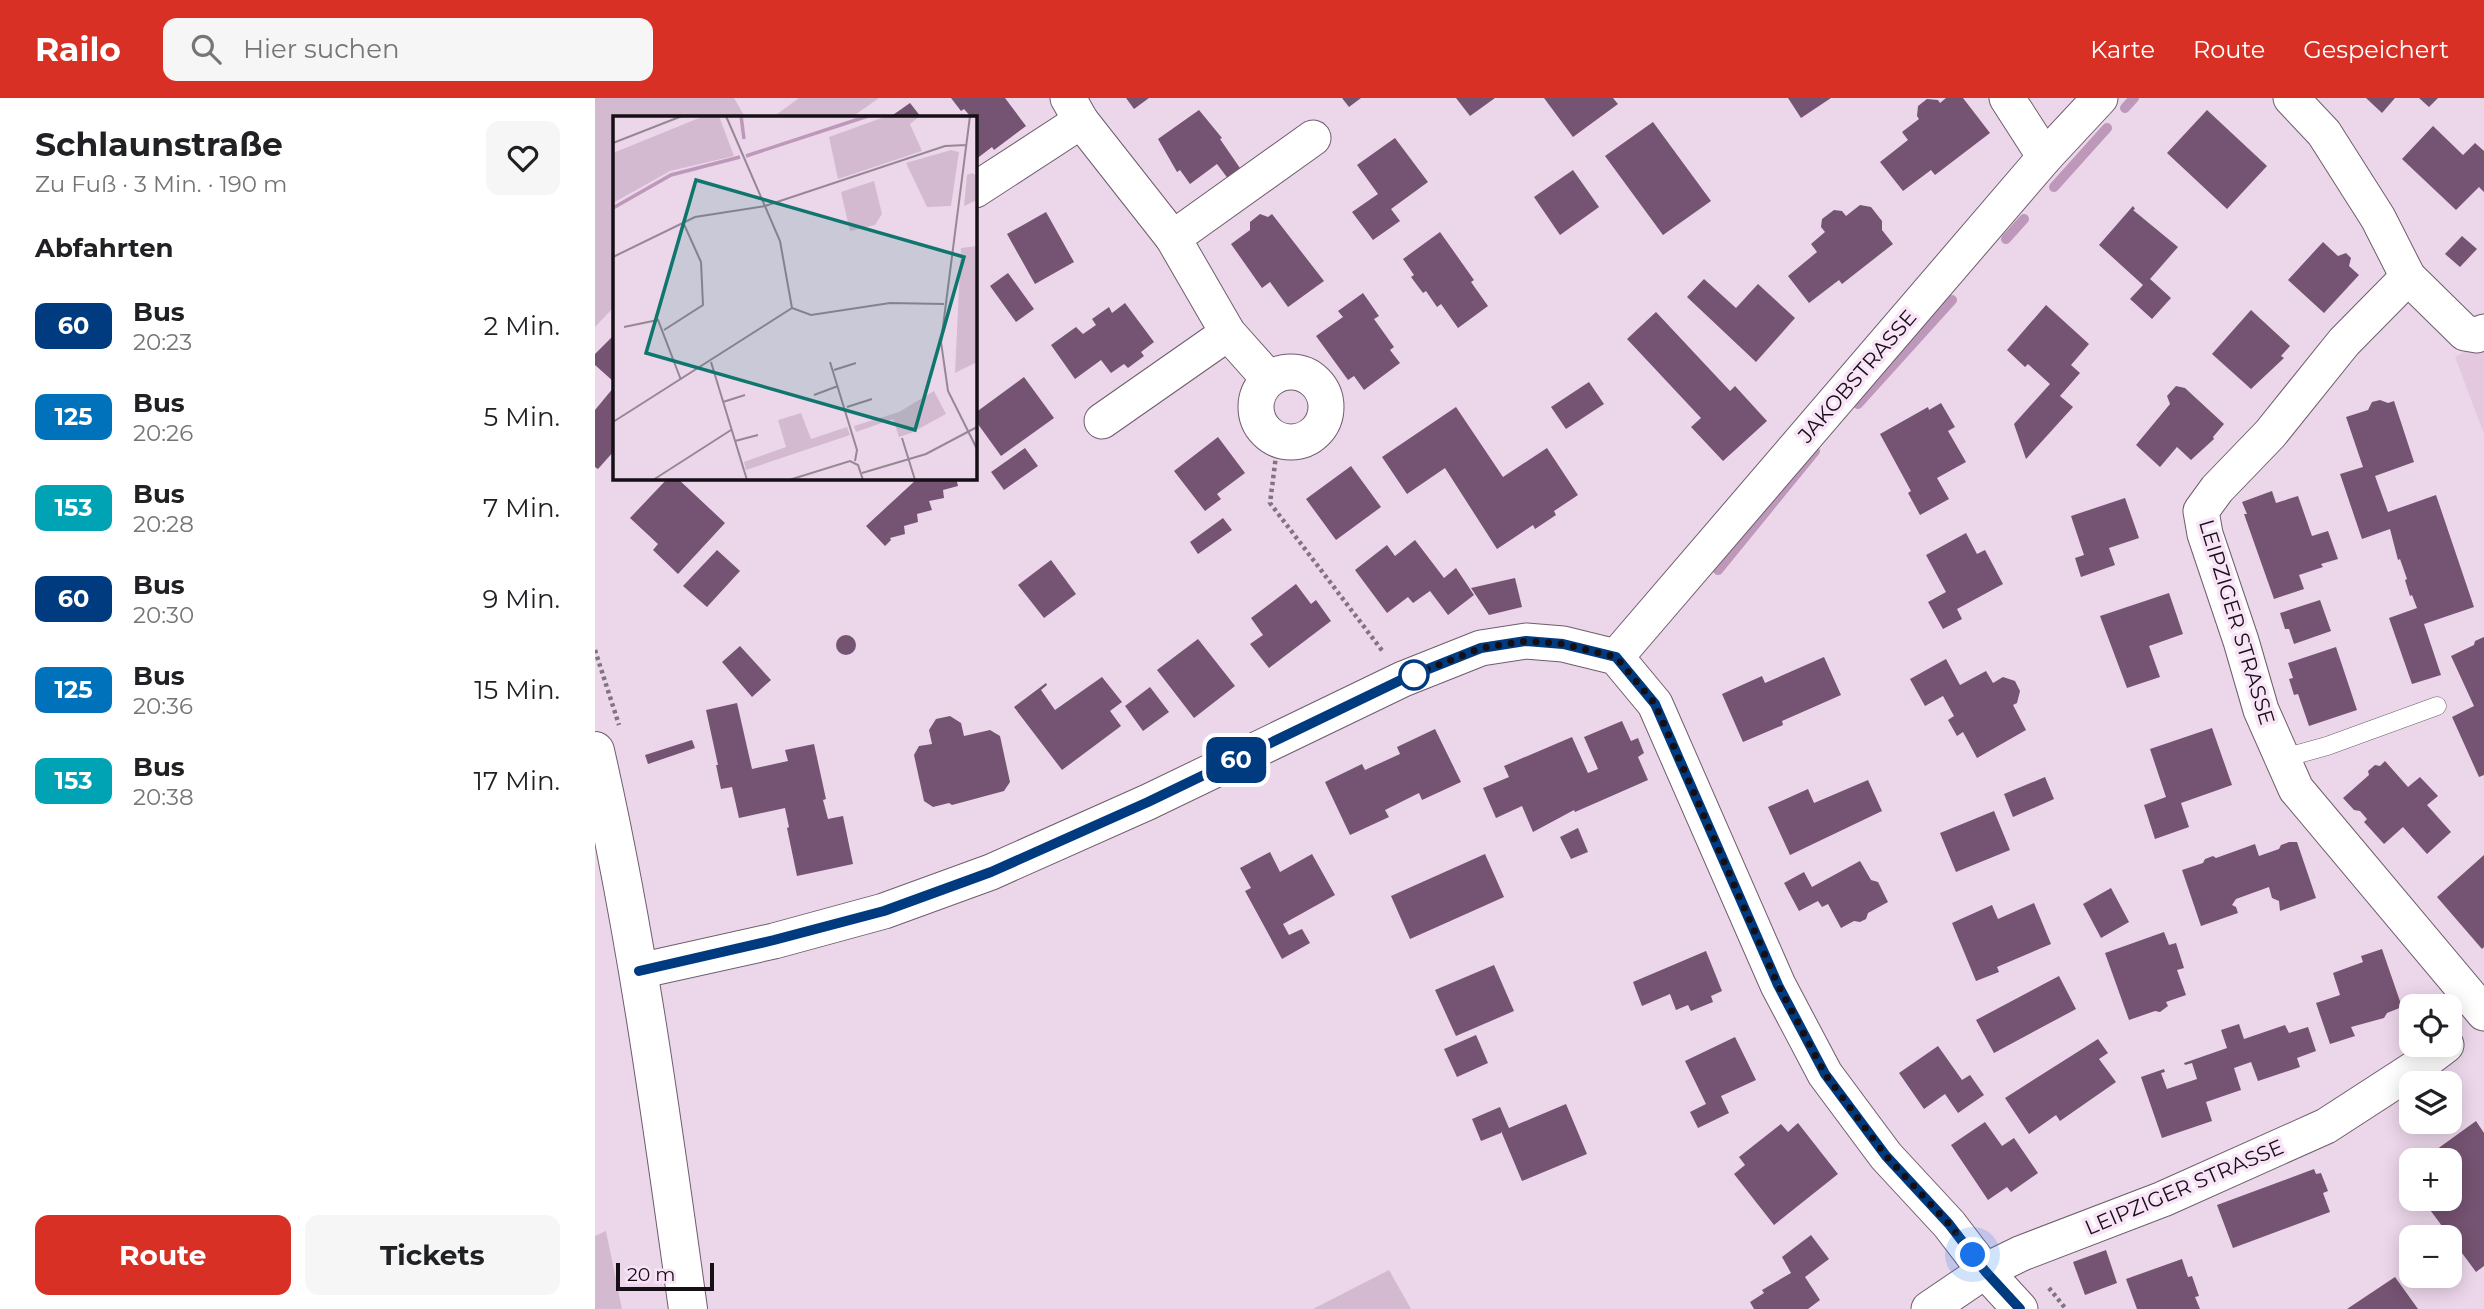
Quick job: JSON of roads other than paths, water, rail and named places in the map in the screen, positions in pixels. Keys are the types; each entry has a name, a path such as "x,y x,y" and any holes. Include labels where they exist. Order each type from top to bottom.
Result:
{"street":[{"path":"2007,98 2045,157"},
{"name":"JAKOBSTRASSE","path":"1616,657 2045,157 2100,98"},
{"path":"2291,98 2324,133 2378,218 2408,277 2465,332 2477,335 2484,332"},
{"path":"977,188 1074,109 1173,238 1228,333 1269,379"},
{"path":"1173,238 1313,138"},
{"name":"LEIPZIGER STRASSE","path":"2408,277 2344,342 2270,434 2217,489 2201,511 2205,534 2261,710 2296,789 2484,1014 2462,1032"},
{"path":"1103,421 1228,333"},
{"path":"1292,372 1304,374 1321,390 1326,402 1325,414 1321,426 1312,435 1289,442 1278,440 1260,424 1256,400 1269,379 1292,372"},
{"path":"639,971 884,911 991,872 1148,802 1403,679 1481,648 1526,641 1563,644 1616,657 1655,704 1778,985 1825,1074 1886,1156 1949,1224 1985,1271 2020,1309"},
{"path":"595,751 618,851 639,971 688,1309"},
{"name":"LEIPZIGER STRASSE","path":"1929,1309 1985,1271 2022,1253 2162,1199 2326,1126 2430,1057"}],"lane":[{"path":"2284,758 2327,746 2437,706"}],"waterway":[{"path":"2125,108 2134,98"},
{"path":"2054,187 2107,128"},
{"path":"2006,239 2024,219"},
{"path":"1858,404 1952,300"},
{"path":"1718,570 1815,451"}]}
